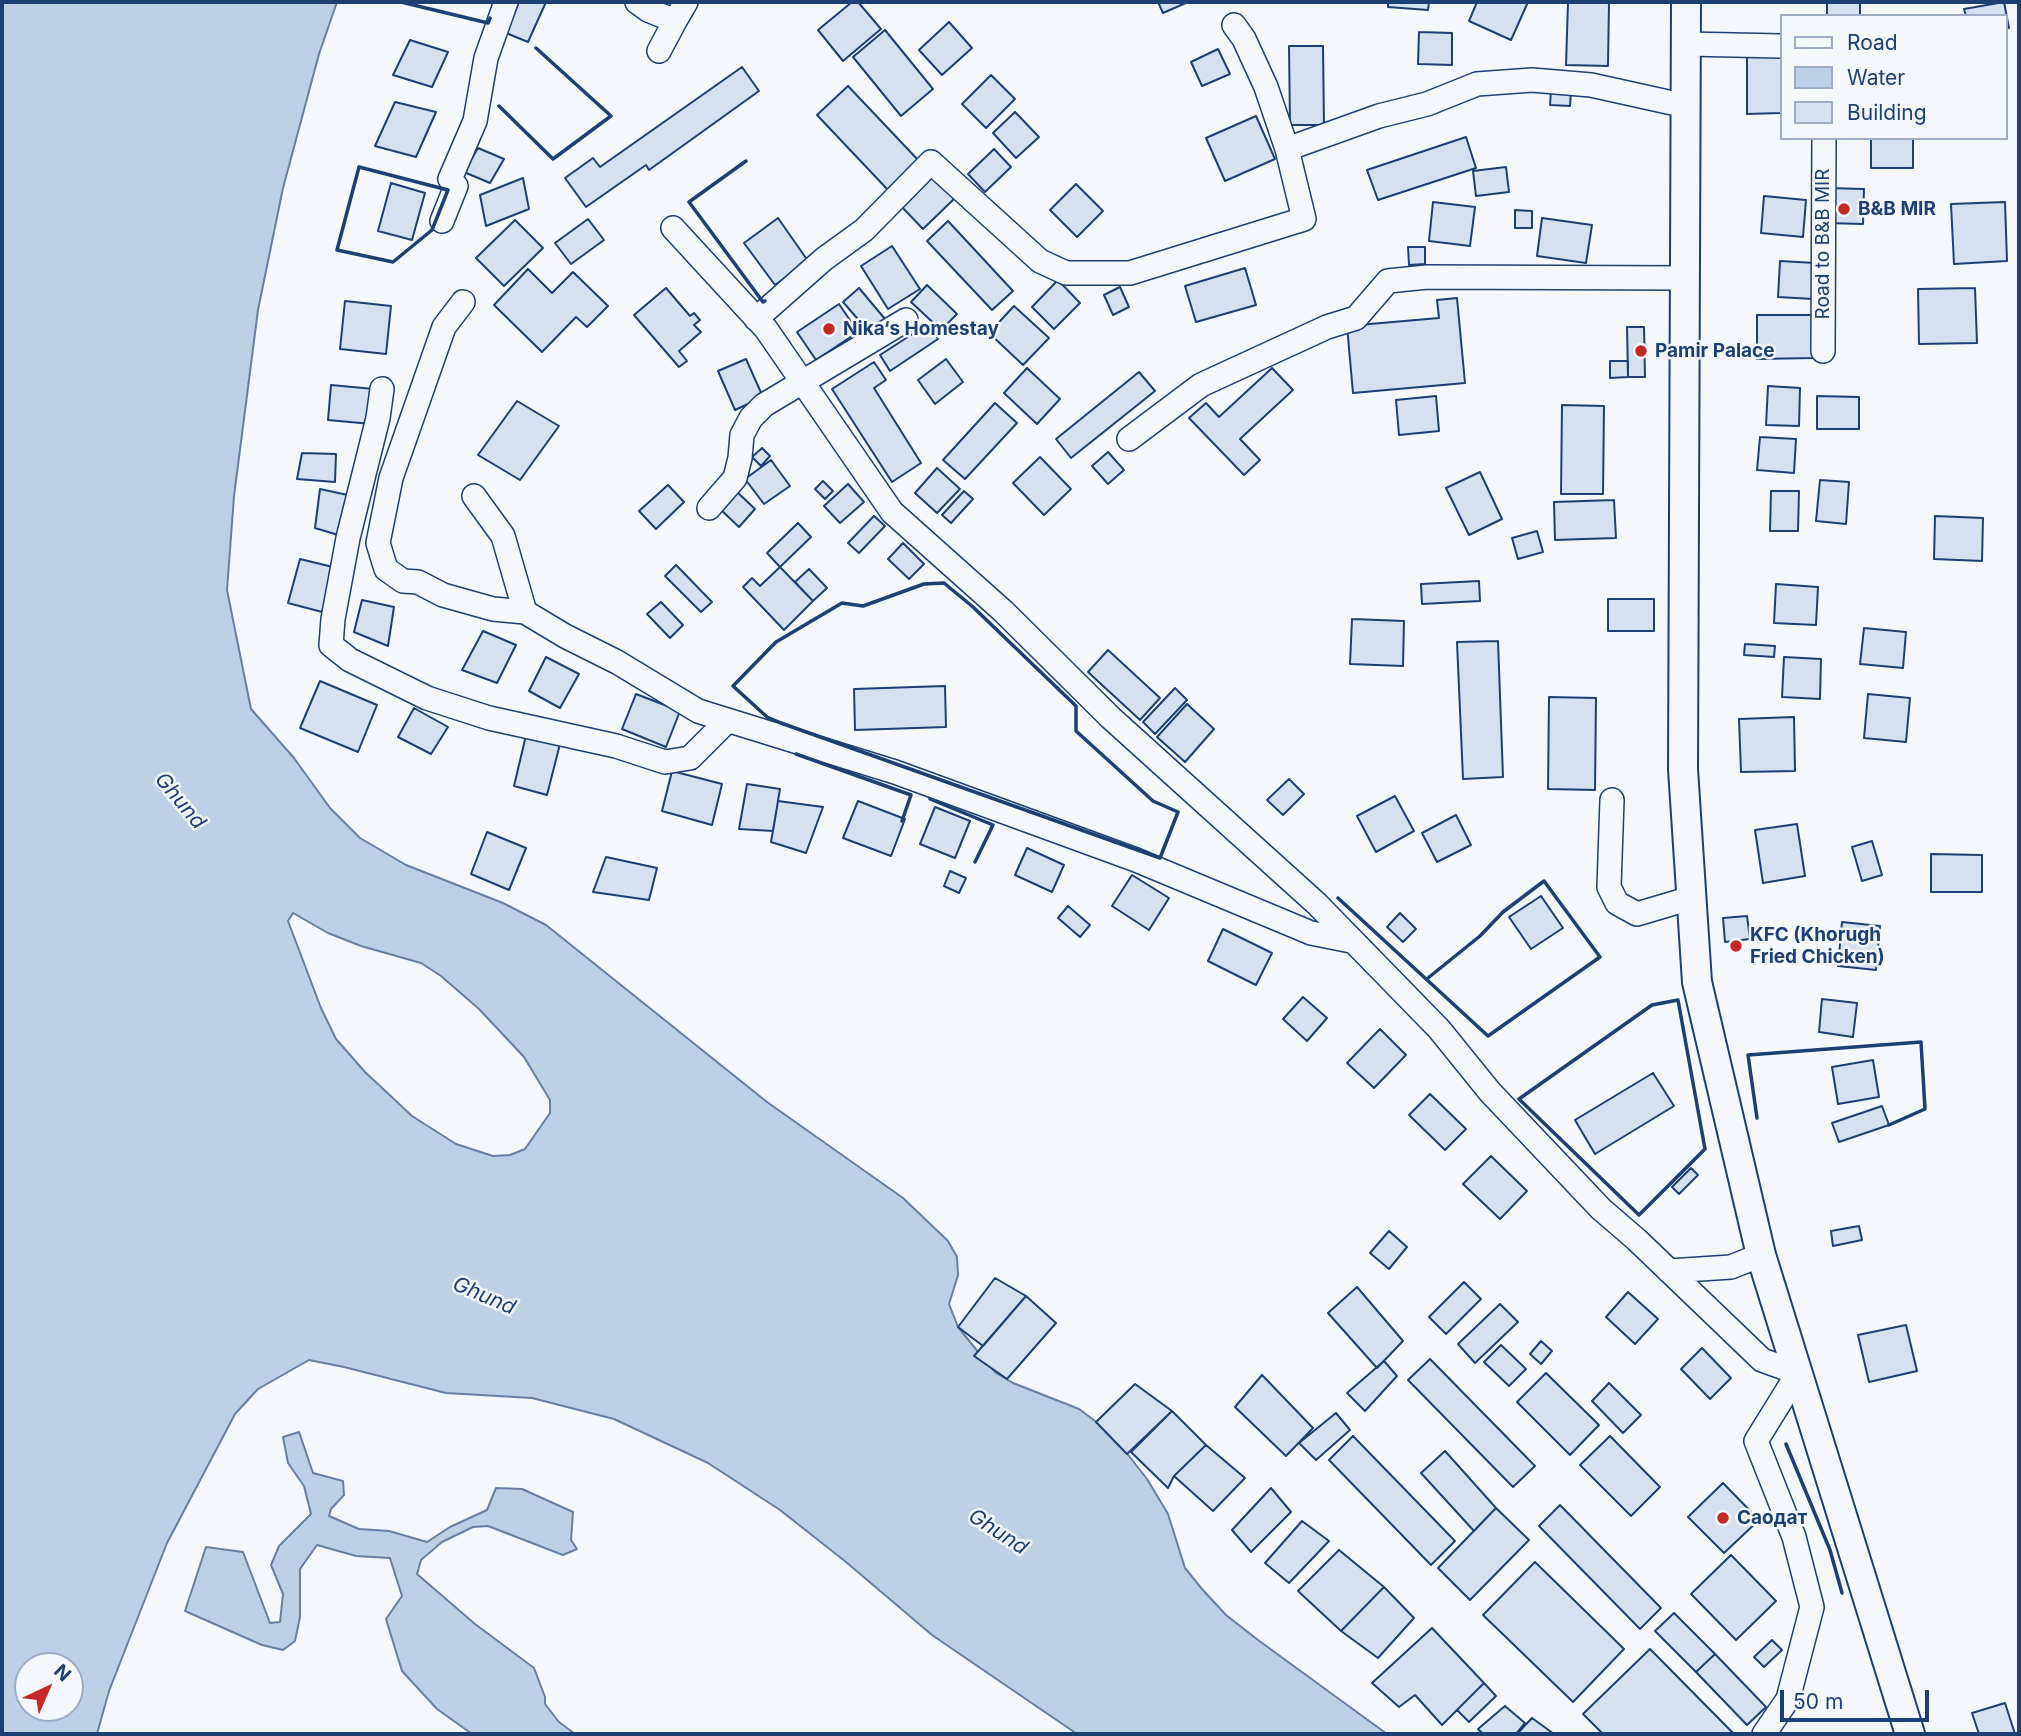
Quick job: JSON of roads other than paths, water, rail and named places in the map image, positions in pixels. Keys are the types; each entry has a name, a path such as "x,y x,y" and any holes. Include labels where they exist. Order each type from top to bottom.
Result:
{"main road":[{"path":"1686,2 1683,769 1697,982 1761,1255 1910,1734"}],"street":[{"path":"442,221 456,186 450,179 475,121 486,58 506,2"},
{"path":"637,2 648,10 681,11 659,51"},
{"path":"756,319 824,259 864,230 931,162 1040,261 1066,273 1130,273 1304,219 1287,149 1266,87 1244,39 1234,25"},
{"path":"1686,44 1780,46"},
{"path":"1287,149 1477,85 1532,79 1591,85 1686,106"},
{"name":"Road to B&B MIR","path":"1823,351 1824,140"},
{"path":"673,228 766,329 892,512 1003,611 1111,718 1317,904 1439,1029 1490,1092 1591,1199 1762,1360 1798,1373 1756,1441 1794,1537 1812,1607 1788,1699 1764,1734"},
{"path":"1129,439 1201,385 1327,327 1356,318 1388,281 1426,276 1686,278"},
{"path":"463,302 444,327 391,478 378,543 386,569 403,580 418,582 443,595 493,609 525,612 617,662 698,711 895,772 1136,860 1311,933 1351,941"},
{"path":"709,508 735,478 742,435 751,418 764,405 906,320"},
{"path":"382,389 378,418 348,538 333,619 331,645 350,660 427,698 489,718 616,746 665,762 690,758 727,721"},
{"path":"474,496 503,536 525,612"},
{"path":"1612,800 1609,887 1617,903 1637,914 1691,898"},
{"path":"1669,1271 1731,1267 1761,1255"}],"water":[{"name":"Ghund","path":"2,2 337,2 319,54 283,188 258,310 234,496 227,590 251,709 294,758 330,808 360,838 406,865 503,903 546,925 767,1102 903,1198 948,1241 957,1257 958,1275 949,1304 958,1327 996,1373 1013,1383 1079,1409 1111,1433 1147,1479 1168,1514 1185,1568 1202,1589 1226,1615 1387,1734 1077,1734 932,1635 780,1510 708,1463 614,1419 532,1398 446,1393 309,1360 258,1389 235,1414 167,1543 109,1691 97,1734 2,1734","holes":["293,913 328,933 361,946 421,963 441,976 479,1009 524,1057 550,1100 550,1113 525,1149 510,1155 493,1156 456,1144 412,1116 365,1072 336,1039 321,1008 288,921"]},
{"path":"299,1432 313,1473 343,1481 344,1495 331,1509 329,1516 359,1529 389,1531 427,1542 450,1527 487,1510 496,1488 522,1489 573,1512 571,1540 577,1549 563,1555 488,1526 473,1527 442,1542 421,1560 417,1574 475,1624 534,1668 545,1704 559,1722 575,1734 472,1734 437,1709 402,1671 386,1619 402,1596 390,1558 356,1556 317,1545 300,1569 300,1617 295,1641 283,1650 262,1645 185,1611 206,1547 243,1552 270,1623 280,1622 283,1594 271,1565 279,1546 311,1514 304,1486 288,1463 283,1437"}],"place":[{"name":"B&B MIR","path":"1844,209"},
{"name":"Nika‘s Homestay","path":"829,329"},
{"name":"Pamir Palace","path":"1641,351"},
{"name":"KFC (Khorugh Fried Chicken)","path":"1736,946"},
{"name":"Саодат","path":"1723,1518"}]}
